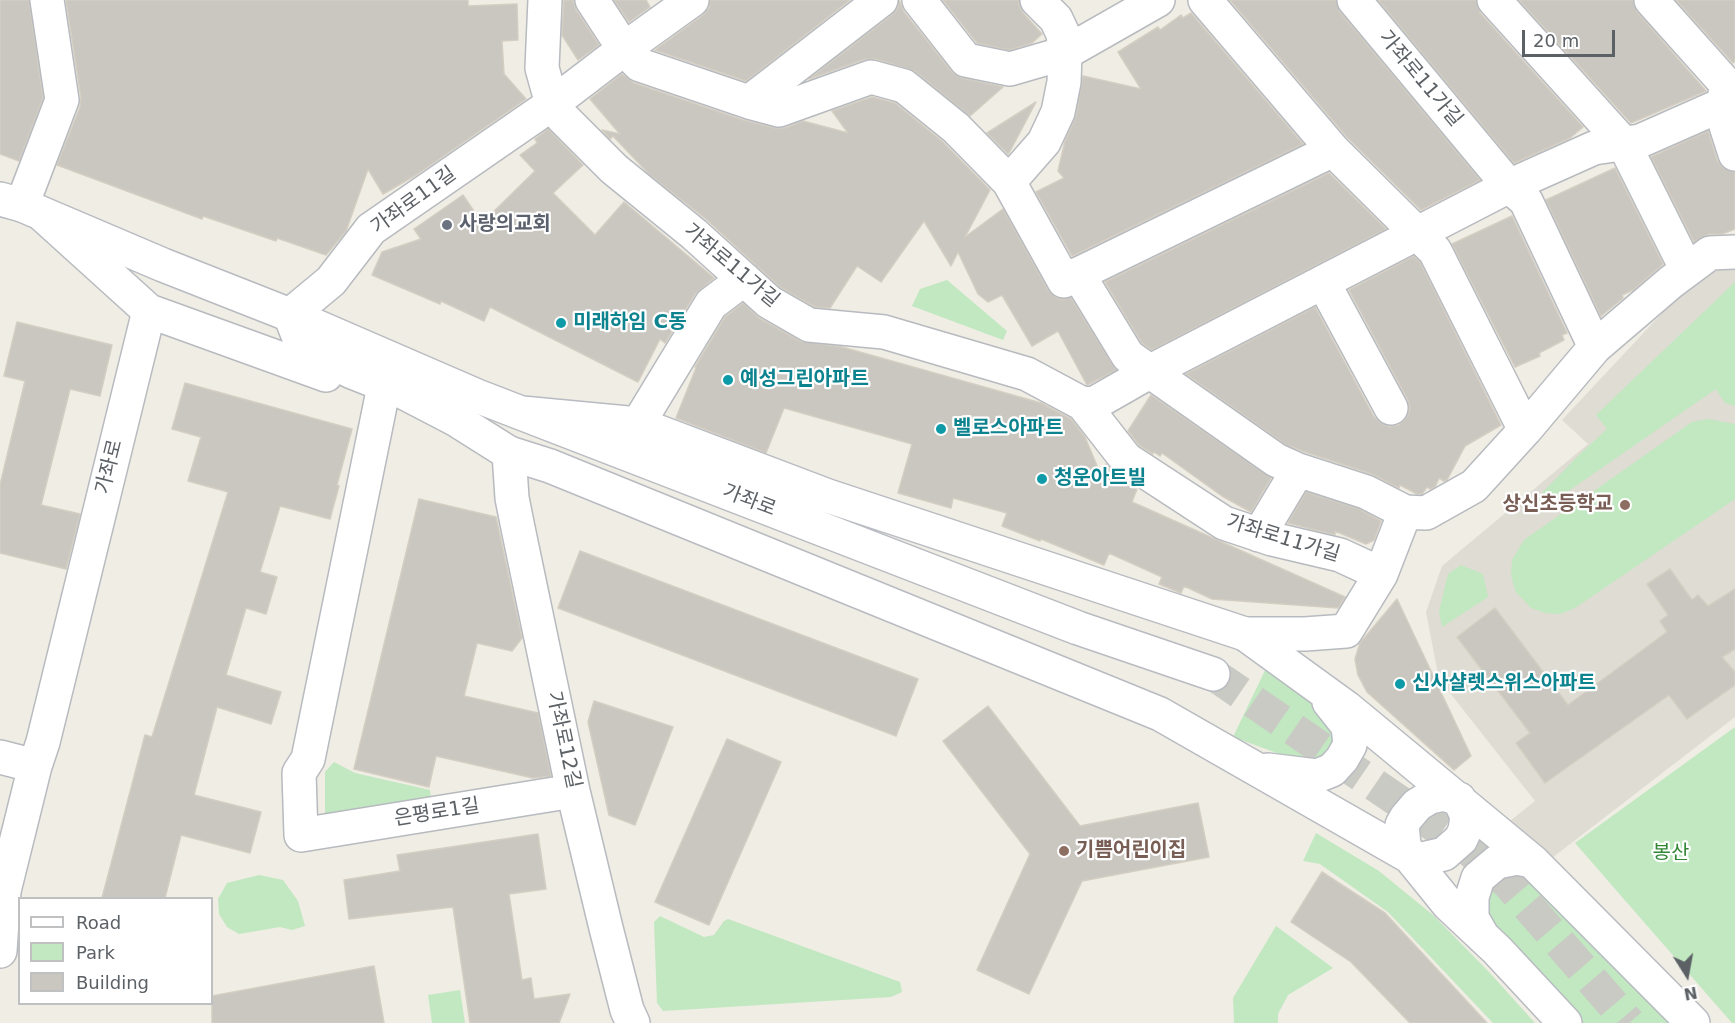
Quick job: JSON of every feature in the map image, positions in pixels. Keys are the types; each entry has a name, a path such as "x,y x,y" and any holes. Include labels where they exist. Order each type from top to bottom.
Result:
{"street":[{"path":"48,0 62,100 21,206 149,311 382,396 483,447 550,466 1160,714 1410,857 1422,859 1444,854 1461,839 1467,816 1459,799 1444,794 1430,797 1417,805 1402,825 1404,845 1410,857 1448,904 1483,937 1565,1023"},
{"path":"544,0 542,68 552,104"},
{"path":"592,0 624,49 640,65 749,102 779,110 871,77 904,87 956,128 1009,182 1071,277 1128,356 1276,460 1298,470 1366,492 1416,513"},
{"name":"가좌로11길","path":"290,315 331,281 371,229 552,104 692,0"},
{"path":"749,102 881,0"},
{"path":"919,0 966,60 1010,69 1065,52 1158,0"},
{"path":"1009,182 1044,142 1058,112 1064,82 1063,34 1056,20 1037,0"},
{"path":"1205,0 1333,150 1435,251 1525,430"},
{"name":"가좌로11가길","path":"1354,0 1509,186 1526,201 1595,347"},
{"path":"1494,0 1624,144 1687,270"},
{"path":"1651,0 1730,92 1726,126 1735,154"},
{"path":"1083,404 1095,403 1151,371 1509,186 1594,148 1640,141 1730,92"},
{"name":"가좌로11가길","path":"552,104 614,169 694,234 769,302 809,325 884,332 1027,374 1083,404 1126,459 1224,523 1259,535 1340,555 1381,574"},
{"path":"1071,277 1333,150"},
{"name":"가좌로","path":"21,206 290,315 522,413 1078,628 1213,674"},
{"path":"1245,634 1346,631 1416,513 1474,486 1595,347 1687,270 1710,253 1735,252"},
{"path":"638,424 711,304 744,279"},
{"path":"1323,282 1391,408"},
{"name":"가좌로","path":"35,766 43,742 149,311"},
{"path":"290,315 303,348 425,403 509,453"},
{"name":"은평로1길","path":"382,396 308,759 299,773 301,835 573,791"},
{"path":"522,413 638,424 828,496 1245,634 1347,708 1532,861 1693,1023"},
{"name":"가좌로12길","path":"509,453 512,498 573,791 611,949 627,1010 633,1023"},
{"path":"1259,535 1298,470"},
{"path":"1241,761 1274,772 1317,776 1332,770 1342,759 1350,745 1348,726 1306,678"},
{"path":"0,757 35,766 4,891 0,951"},
{"path":"1483,937 1472,918 1472,897 1478,878 1497,862 1517,858 1532,861"}],"shaded area":[{"name":"상신초등학교","path":"1735,258 1735,717 1548,861 1510,821 1535,801 1439,679 1426,612 1442,566 1588,444 1562,420 1707,265"}],"green space":[{"path":"947,280 1007,331 1003,340 912,306 920,289"},
{"path":"1735,282 1735,406 1725,403 1716,389 1538,512 1534,501 1607,429 1596,415"},
{"path":"1708,419 1735,424 1735,499 1575,608 1560,614 1545,613 1531,608 1515,591 1511,575 1512,560 1524,540 1692,422"},
{"path":"1461,565 1483,574 1488,597 1442,627 1439,611 1448,574"},
{"path":"1269,662 1336,725 1335,742 1327,758 1307,764 1233,737"},
{"name":"봉산","path":"1735,727 1735,1023 1732,1023 1575,843"},
{"path":"334,762 355,773 430,790 431,798 325,816 325,772"},
{"path":"1316,833 1379,871 1433,915 1535,1023 1493,1023 1388,912 1320,864 1303,861"},
{"path":"1520,874 1598,952 1676,1023 1576,1023 1480,913 1491,883"},
{"path":"259,875 283,880 298,901 305,926 292,930 280,927 239,934 227,927 219,914 218,899 227,883"},
{"path":"660,916 704,937 714,935 728,919 900,982 902,992 891,997 663,1011 657,1003 654,922"},
{"path":"1276,926 1333,968 1288,995 1278,1014 1278,1023 1234,1023 1233,998"},
{"path":"460,990 465,1023 432,1023 428,995"}],"building":[{"path":"0,0 29,0 43,98 19,161 0,154"},
{"path":"66,0 468,0 468,6 517,4 518,40 502,41 504,74 526,99 416,175 383,194 368,169 346,231 326,255 203,216 202,219 57,165 80,107 81,98"},
{"path":"564,0 573,0 576,10 599,45 578,60 562,35"},
{"path":"614,0 646,0 650,7 629,22"},
{"path":"710,0 850,0 746,81 655,50 703,15 709,8"},
{"path":"899,0 904,12 952,72 962,78 1003,87 970,116 915,71 876,59 865,59 809,79 892,15 898,8"},
{"path":"943,0 1019,0 1023,13 1042,34 1032,43 1009,50 977,43"},
{"path":"1230,0 1336,0 1340,12 1480,180 1421,210 1347,137"},
{"path":"1378,0 1476,0 1480,13 1583,127 1570,138 1514,163"},
{"path":"1519,0 1633,0 1637,12 1706,91 1631,123"},
{"path":"1676,0 1735,0 1735,61 1733,63"},
{"path":"1191,13 1303,144 1072,256 1036,192 1064,178 1058,171 1065,141 1076,116 1083,76 1141,89 1118,52 1158,27 1160,30 1181,15 1183,18"},
{"path":"622,74 634,83 743,120 775,128 785,128 803,121 848,133 832,111 872,97 895,103 943,142 990,190 965,237 1003,209 1048,290 1062,300 1071,298 1116,370 1087,385 1058,331 1032,346 1002,295 988,302 978,294 958,252 951,266 924,221 881,282 857,266 830,308 815,307 780,287 706,219 649,174 613,136 610,139 602,130 620,134 590,99"},
{"path":"1036,102 1009,153 1008,154 987,133"},
{"path":"548,129 583,165 553,193 595,235 624,202 714,278 695,294 665,343 660,339 638,382 490,307 484,321 441,301 440,304 372,275 382,252 421,239 414,229 463,195 482,223 535,171 520,155 537,143 535,139"},
{"path":"1708,131 1717,160 1722,167 1735,172 1735,229 1722,234 1709,234 1694,242 1651,157"},
{"path":"1615,168 1663,264 1633,290 1622,295 1623,298 1601,316 1546,200"},
{"path":"1329,173 1386,229 1152,350 1142,343 1105,282"},
{"path":"1512,216 1567,333 1562,335 1564,340 1539,353 1540,356 1515,367 1452,244"},
{"path":"1414,256 1420,262 1501,425 1465,446 1447,480 1439,478 1435,487 1430,489 1427,487 1422,494 1417,494 1400,485 1399,488 1372,474 1285,444 1186,374 1315,307 1374,417 1390,427 1399,425 1407,417 1410,409 1408,400 1349,290"},
{"path":"743,303 759,318 800,341 842,347 1041,403 1071,419 1085,437 1100,473 1106,464 1116,475 1137,489 1132,502 1345,597 1338,608 1212,599 1184,586 1181,593 1159,584 1162,577 1109,553 1104,565 1002,526 1007,513 953,498 951,508 898,493 912,444 784,408 766,453 676,418 695,367 725,317"},
{"path":"17,322 112,345 100,396 70,389 41,505 80,514 66,569 0,553 0,485 25,381 4,376"},
{"path":"185,383 352,429 330,519 280,506 260,572 277,577 266,614 246,608 226,675 281,692 271,724 217,707 194,795 261,812 250,853 181,835 165,897 102,897 145,735 152,737 228,492 188,481 201,437 172,429"},
{"path":"1151,395 1271,478 1251,512 1222,496 1162,453 1160,456 1154,452 1153,454 1139,445 1128,431"},
{"path":"1306,492 1359,509 1381,521 1374,540 1366,544 1335,531 1335,535 1288,523"},
{"path":"419,499 496,517 522,638 512,651 477,643 464,696 538,713 551,776 533,778 436,756 429,787 354,769"},
{"path":"580,551 918,679 896,736 558,608"},
{"path":"1670,569 1692,600 1698,595 1708,606 1735,589 1735,649 1722,657 1735,672 1735,685 1687,719 1669,695 1545,783 1516,743 1530,733 1457,637 1495,608 1568,705 1667,632 1660,621 1668,615 1647,584"},
{"name":"신사샬렛스위스아파트","path":"1397,599 1471,756 1454,770 1367,692 1358,675 1355,659 1360,643"},
{"path":"594,701 673,727 635,825 609,815 588,722"},
{"path":"988,706 1080,826 1198,803 1209,857 1082,881 1029,994 977,970 1030,854 943,741"},
{"path":"727,739 781,762 709,925 655,902"},
{"path":"538,834 546,889 509,894 522,980 531,978 534,999 570,994 559,1023 470,1023 453,907 349,919 344,880 400,871 397,855"},
{"path":"1322,872 1385,913 1487,1023 1410,1023 1351,962 1291,922"},
{"path":"374,966 384,1023 212,1023 213,996"}],"tunnel":[{"path":"1213,674 1467,848 1508,883 1629,1023"}],"place":[{"name":"사랑의교회","path":"447,225"},
{"name":"미래하임 C동","path":"561,323"},
{"name":"예성그린아파트","path":"728,380"},
{"name":"벨로스아파트","path":"941,429"},
{"name":"청운아트빌","path":"1042,479"},
{"name":"상신초등학교","path":"1625,505"},
{"name":"신사샬렛스위스아파트","path":"1400,684"},
{"name":"기쁨어린이집","path":"1064,851"}]}
